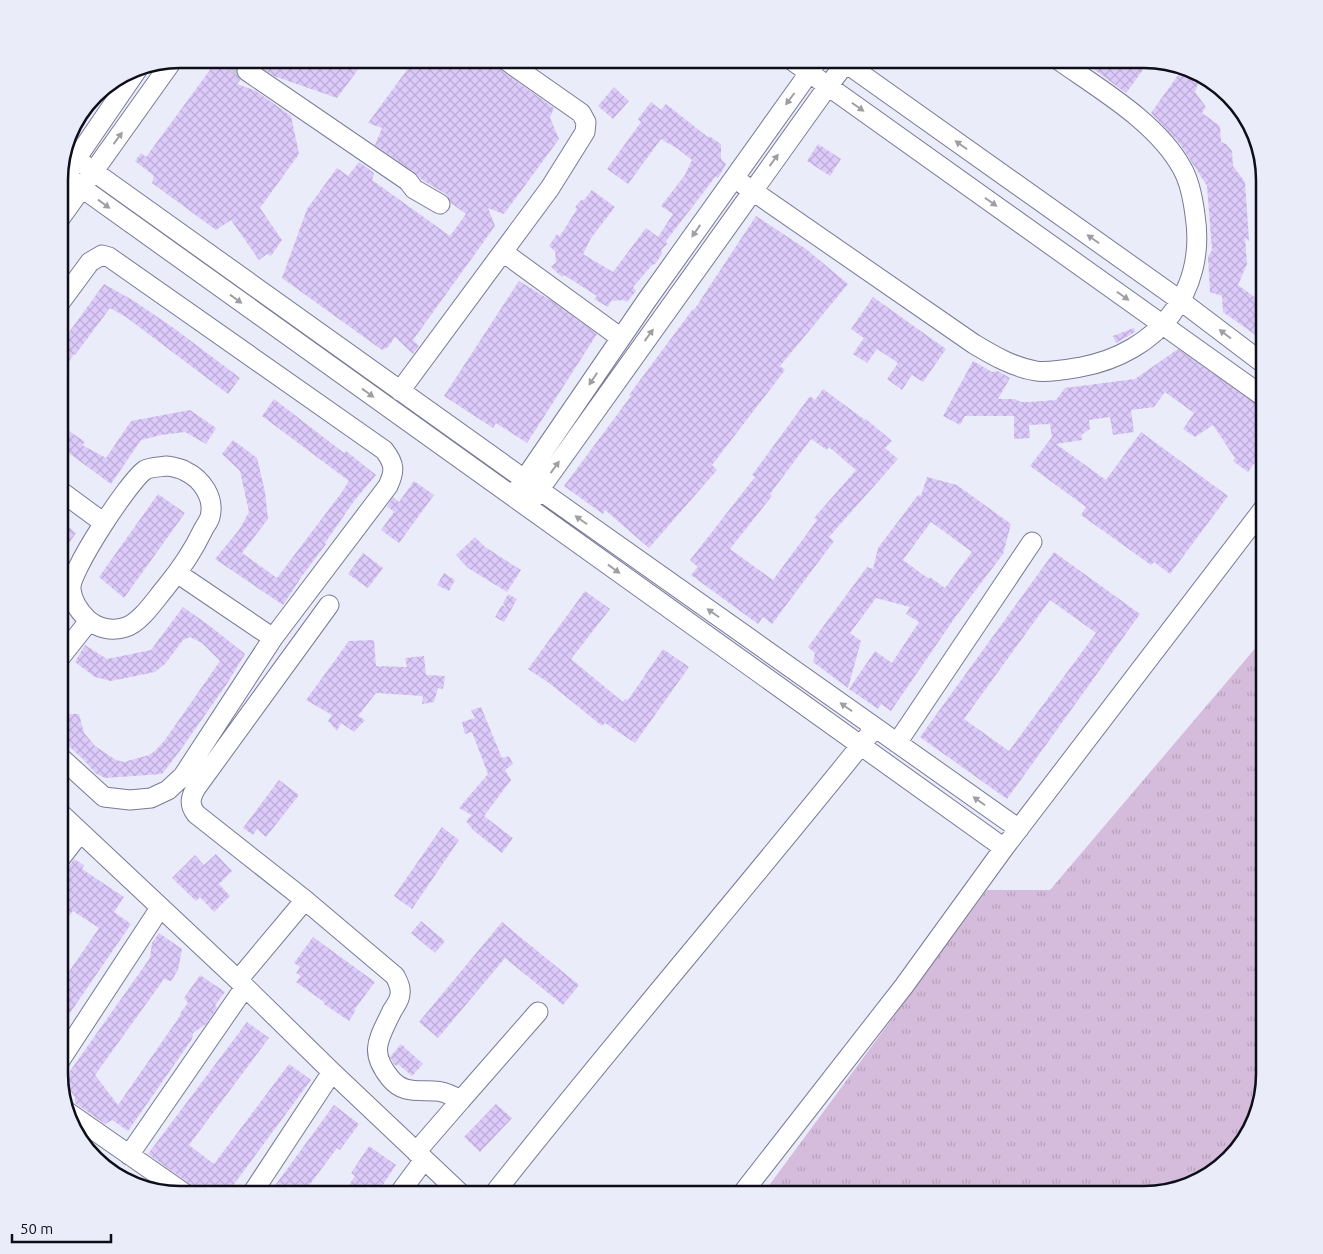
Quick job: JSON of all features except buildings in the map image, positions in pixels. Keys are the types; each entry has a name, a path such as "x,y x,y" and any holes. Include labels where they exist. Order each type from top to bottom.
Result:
{"street":[{"path":"68,207 167,68"},
{"path":"400,390 550,188 585,132 586,122 581,113 517,68"},
{"path":"519,502 621,338 813,68"},
{"path":"815,68 828,86 1255,391"},
{"path":"531,484 752,191 840,68"},
{"path":"856,68 1181,301 1255,357"},
{"path":"734,178 974,344 1003,361 1038,371 1098,364 1121,355 1146,341 1163,325 1181,301 1193,272 1198,244 1192,196 1182,168 1164,142 1144,122 1069,68"},
{"path":"247,71 408,181 414,189 440,204"},
{"path":"69,162 130,79"},
{"path":"69,168 94,172 1018,829"},
{"path":"68,172 82,188 1004,848"},
{"path":"503,252 621,338"},
{"path":"68,292 90,262 102,255 109,257 384,450 394,467 393,476 388,486 273,638 183,776 168,790 151,798 130,800 104,797 68,764"},
{"path":"167,466 185,470 201,482 210,499 210,517 177,574 143,615 126,627 106,630 90,621 81,613 75,602 71,587 75,574 104,523 131,485 146,470 167,466"},
{"path":"68,497 104,523"},
{"path":"748,1186 904,986 1018,829 1255,519"},
{"path":"897,743 1032,542"},
{"path":"177,574 273,638"},
{"path":"329,605 196,788 191,796 191,804 196,814 305,900 395,976 400,986 400,996 379,1039 377,1055 381,1067 392,1081 403,1089 417,1092 436,1090 460,1100"},
{"path":"68,648 90,621"},
{"path":"500,1186 552,1120 875,728"},
{"path":"68,821 242,983 332,1072 452,1186"},
{"path":"68,848 80,833"},
{"path":"129,1154 242,983 305,900"},
{"path":"68,1048 160,908"},
{"path":"403,1186 420,1156 460,1100 538,1012"},
{"path":"257,1186 332,1072"},
{"path":"76,1118 174,1186"}],"green space":[{"path":"1256,648 1256,1075 1250,1111 1237,1137 1223,1154 1206,1168 1180,1181 1151,1186 769,1186 987,890 1050,890"}],"tunnel":[{"path":"242,68 247,71"}]}
